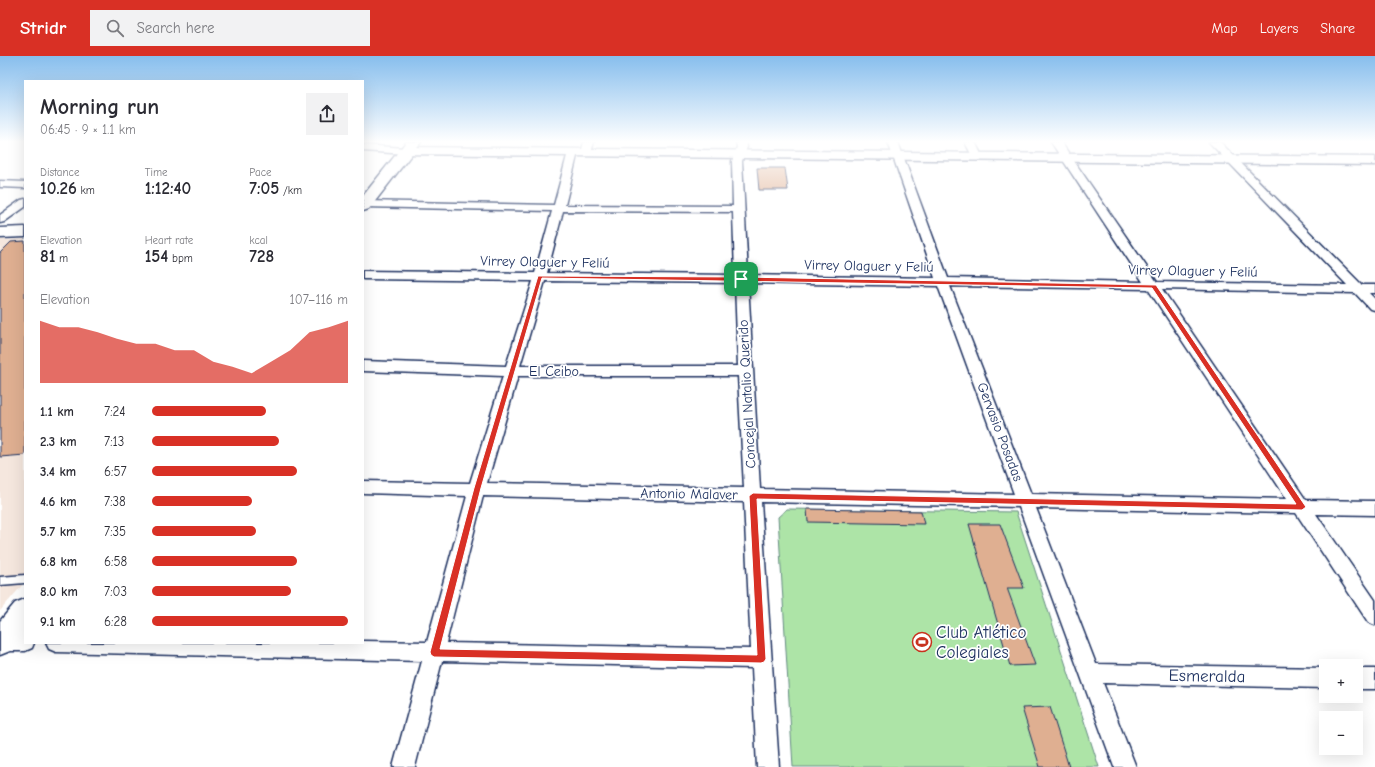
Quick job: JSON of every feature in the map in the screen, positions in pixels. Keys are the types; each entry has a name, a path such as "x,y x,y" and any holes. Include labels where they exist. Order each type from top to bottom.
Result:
{"main road":[{"path":"364,205 387,175"},
{"path":"0,233 24,232"},
{"path":"0,642 24,613"}],"street":[{"path":"404,767 477,488 559,208 572,175"},
{"name":"Concejal Natalio Querido","path":"737,175 745,371 768,767"},
{"name":"Gervasio Posadas","path":"905,175 944,283 1125,767"},
{"path":"1078,175 1375,616"},
{"path":"1247,175 1375,306"},
{"path":"0,184 24,185"},
{"path":"0,220 24,203"},
{"path":"364,205 738,209"},
{"name":"Virrey Olaguer y Feliú","path":"364,275 741,279 1375,289"},
{"name":"El Ceibo","path":"364,366 512,371 745,371"},
{"name":"Antonio Malaver","path":"364,486 753,496 1375,508"},
{"path":"0,642 24,642"},
{"path":"98,644 761,659"},
{"name":"Esmeralda","path":"1089,673 1319,678"},
{"path":"1363,679 1375,679"}],"lane":[{"path":"0,581 24,579"}],"shaded area":[{"path":"24,239 24,583 0,611 0,240"}],"green space":[{"name":"Club Atlético Colegiales","path":"787,509 1016,512 1099,767 793,767 778,517"}],"building":[{"path":"758,175 786,175 788,190 759,190"},
{"path":"24,241 24,455 0,457 0,253 11,242"},
{"path":"807,509 921,511 924,524 808,522"},
{"path":"969,524 1000,524 1024,588 1007,588 1035,665 1010,666"},
{"path":"1050,707 1069,767 1040,767 1022,708"}],"place":[{"name":"Club Atlético Colegiales","path":"922,642"}],"route":[{"path":"540,277 741,279 1154,286 1302,507 753,496 761,659 434,652 477,488 540,277"}]}
